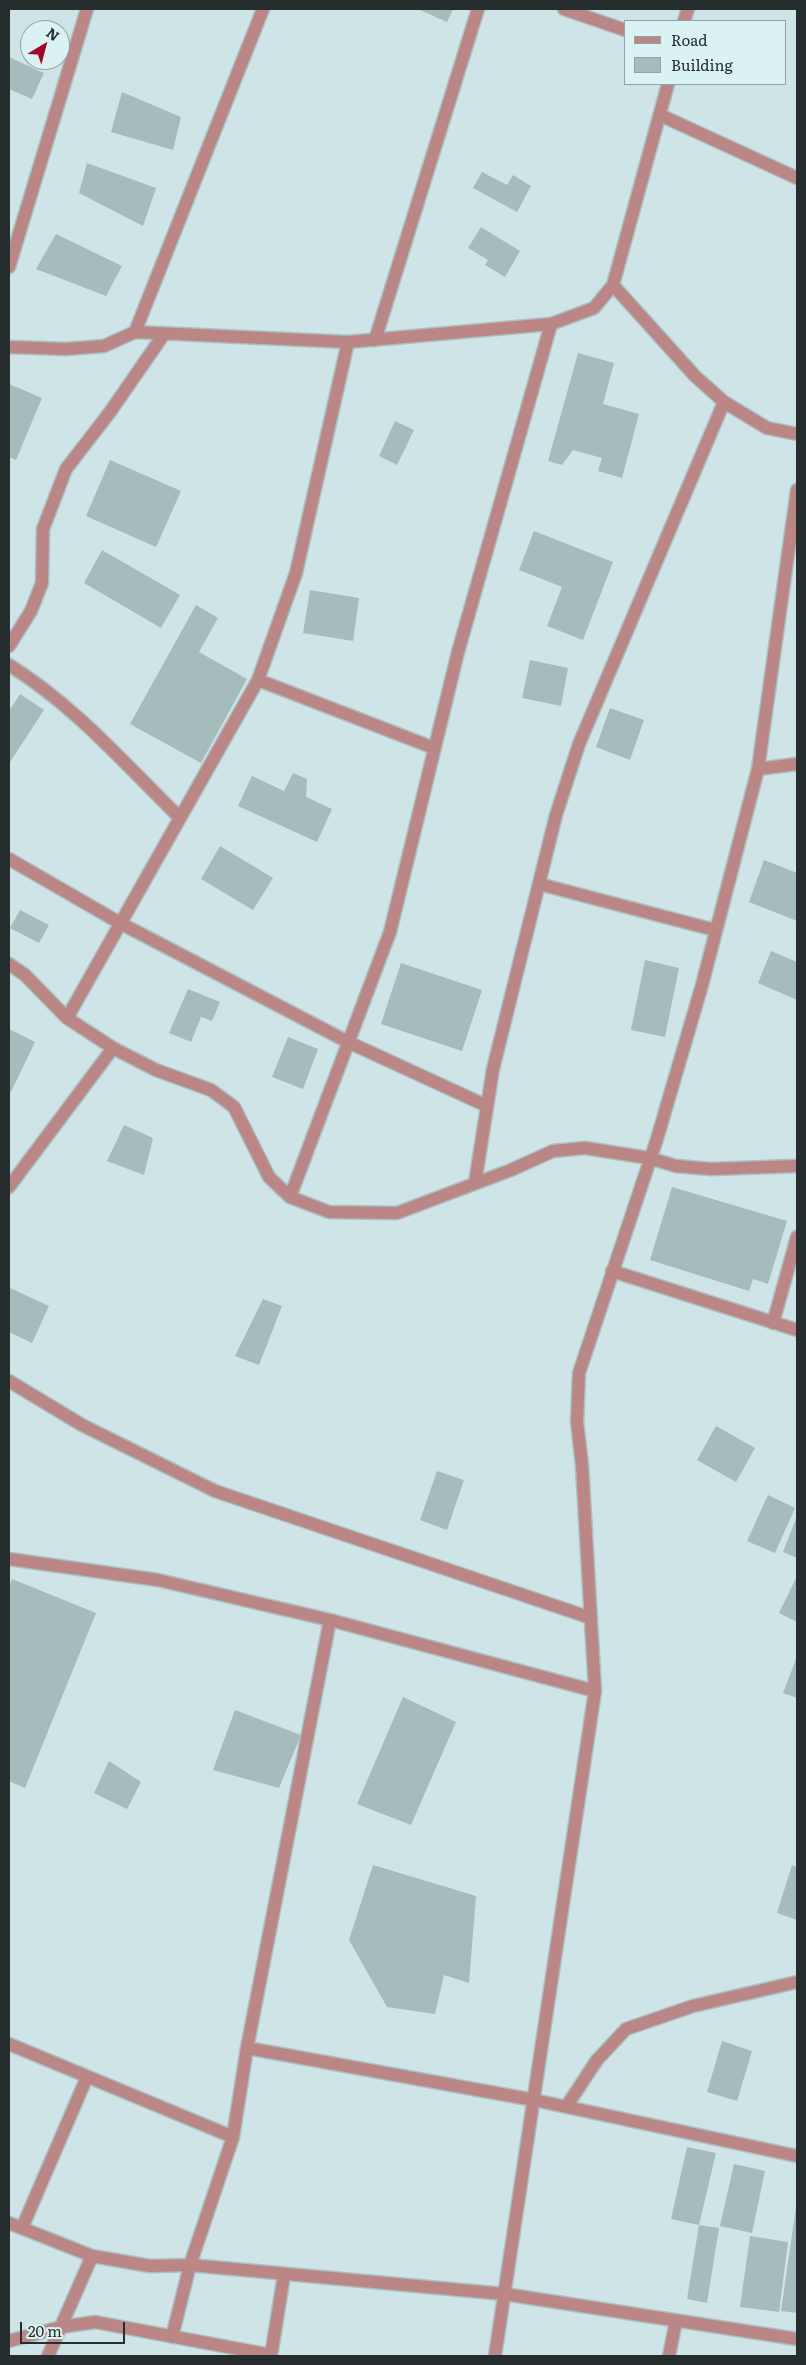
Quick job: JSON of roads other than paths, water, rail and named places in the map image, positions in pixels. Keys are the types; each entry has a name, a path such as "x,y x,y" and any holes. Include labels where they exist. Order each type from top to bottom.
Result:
{"street":[{"path":"9,267 87,9"},
{"path":"134,332 263,9"},
{"path":"375,340 478,9"},
{"path":"564,9 624,30"},
{"path":"9,347 66,349 104,346 134,332 348,342 551,324 594,308 613,285 668,85"},
{"path":"660,115 797,178"},
{"path":"613,285 695,376 724,402 767,428 797,434"},
{"path":"290,1196 390,932 458,652 551,324"},
{"path":"9,646 31,611 42,583 44,529 66,469 110,412 164,334"},
{"path":"67,1018 258,680 296,573 348,342"},
{"path":"475,1184 492,1069 556,815 579,744 724,402"},
{"path":"495,2356 596,1691 582,1465 577,1422 579,1373 648,1158 657,1139 702,985 758,768 797,490"},
{"path":"9,665 39,683 67,706 180,818"},
{"path":"258,680 434,748"},
{"path":"758,768 797,764"},
{"path":"9,859 120,923 348,1042 487,1106"},
{"path":"539,884 715,930"},
{"path":"9,964 25,974 67,1018 114,1048 156,1070 210,1090 234,1107 269,1177 290,1196 328,1212 397,1213 475,1184 553,1151 585,1148 648,1158 676,1166 711,1169 797,1166"},
{"path":"9,1187 114,1048"},
{"path":"773,1323 797,1237"},
{"path":"612,1271 797,1330"},
{"path":"9,1381 82,1424 215,1492 591,1618"},
{"path":"9,1559 158,1580 330,1620 596,1691"},
{"path":"172,2337 190,2265 232,2137 247,2048 330,1620"},
{"path":"566,2107 597,2060 626,2029 693,2006 797,1982"},
{"path":"9,2044 232,2137"},
{"path":"247,2048 534,2100 797,2156"},
{"path":"22,2228 87,2077"},
{"path":"9,2223 92,2256 150,2266 190,2265 504,2294 797,2339"},
{"path":"48,2356 92,2256"},
{"path":"9,2340 61,2327 95,2322 271,2356 284,2275"},
{"path":"670,2356 676,2320"}]}
